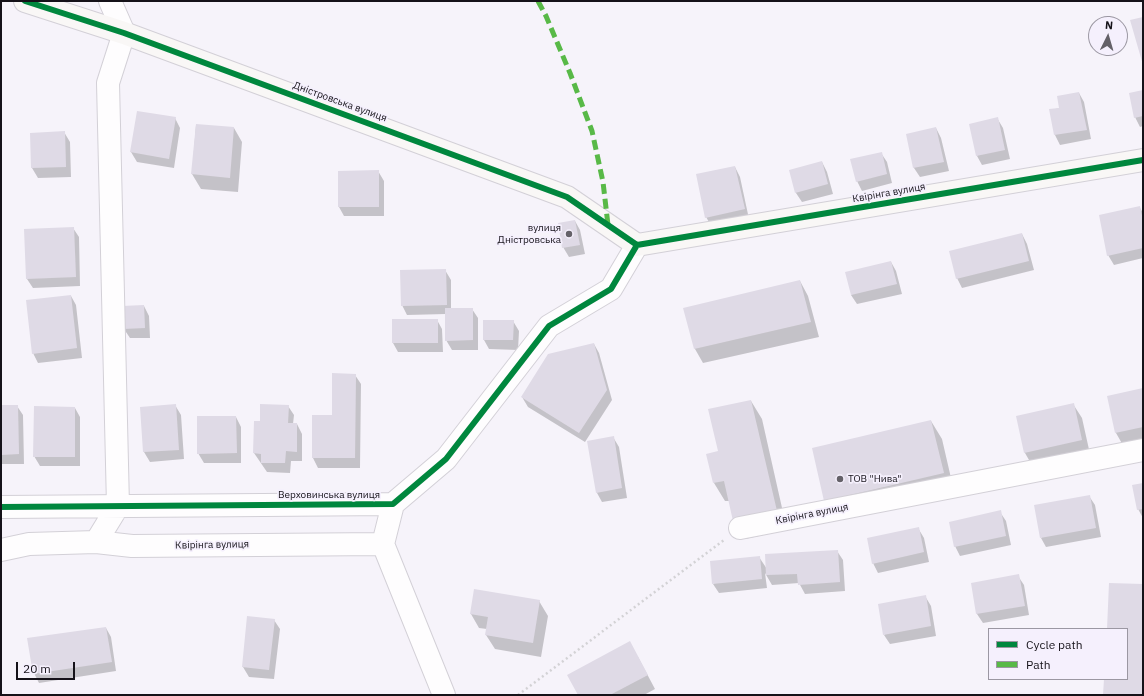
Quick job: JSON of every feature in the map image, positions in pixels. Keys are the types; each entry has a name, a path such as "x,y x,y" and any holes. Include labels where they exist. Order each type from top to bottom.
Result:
{"street":[{"name":"Дністровська вулиця","path":"25,1 124,33 567,197 637,245"},
{"path":"96,542 118,506 108,83 124,33 110,1"},
{"name":"Квірінга вулиця","path":"637,245 1143,160"},
{"name":"Верховинська вулиця","path":"1,507 394,504 446,459 549,326 611,289 637,245"},
{"name":"Квірінга вулиця","path":"740,528 1143,450"},
{"path":"394,504 383,544 444,695"},
{"name":"Квірінга вулиця","path":"1,550 28,544 96,542 132,546 383,544"}],"path":[{"path":"518,695 740,528"}],"building":[{"path":"1143,17 1143,65 1130,20"},
{"path":"1143,90 1143,116 1134,118 1129,93"},
{"path":"1079,92 1087,130 1054,135 1049,109 1059,108 1057,96"},
{"path":"137,111 176,117 169,159 130,152"},
{"path":"998,117 1005,150 976,156 969,124"},
{"path":"196,124 234,127 230,178 191,174"},
{"path":"936,127 944,162 913,168 906,134"},
{"path":"65,131 66,167 31,168 30,133"},
{"path":"882,152 887,174 856,182 850,159"},
{"path":"822,161 828,184 795,193 789,170"},
{"path":"735,166 745,209 705,218 696,174"},
{"path":"379,170 379,207 338,207 338,171"},
{"path":"1140,206 1143,220 1143,248 1107,256 1099,215"},
{"name":"вулиця Дністровська","path":"575,220 580,245 562,248 558,223"},
{"path":"74,227 76,277 26,279 24,229"},
{"path":"1022,233 1029,261 956,279 949,251"},
{"path":"891,261 897,284 851,295 845,272"},
{"path":"446,269 447,305 401,306 400,270"},
{"path":"800,280 811,322 694,349 683,308"},
{"path":"71,295 77,348 32,354 26,300"},
{"path":"144,305 145,328 123,329 122,306"},
{"path":"445,308 473,308 473,340 445,341"},
{"path":"392,319 438,319 438,343 392,343"},
{"path":"483,320 514,320 513,340 483,340"},
{"path":"594,343 607,390 579,433 521,397 548,354"},
{"path":"332,373 356,374 355,458 312,458 312,415 332,415"},
{"path":"1143,388 1143,427 1115,433 1107,396"},
{"path":"751,400 777,511 733,521 724,481 713,483 706,454 718,451 708,409"},
{"path":"1074,403 1082,440 1024,453 1016,416"},
{"path":"176,404 179,450 143,452 140,407"},
{"path":"260,404 289,405 288,423 297,423 297,452 286,451 285,463 261,463 261,454 253,453 254,421 260,421"},
{"path":"1,405 18,405 19,454 1,455"},
{"path":"34,406 75,407 75,457 33,457"},
{"path":"197,416 236,416 237,453 197,454"},
{"path":"931,420 944,473 824,501 812,448"},
{"path":"614,436 622,488 596,493 587,441"},
{"path":"1143,483 1143,509 1137,510 1132,485"},
{"path":"1090,495 1096,528 1040,538 1034,505"},
{"path":"1001,510 1006,536 954,547 949,522"},
{"path":"919,527 924,552 872,564 867,538"},
{"path":"838,550 840,582 798,585 797,574 766,575 765,554"},
{"path":"760,556 762,579 712,584 710,561"},
{"path":"1019,574 1025,606 976,614 971,583"},
{"path":"1109,583 1143,584 1143,695 1103,695 1104,680 1128,680 1128,628 1107,628"},
{"path":"474,589 540,600 533,643 485,635 488,617 470,614"},
{"path":"926,595 931,626 883,635 878,604"},
{"path":"247,616 275,619 269,670 242,667"},
{"path":"106,627 112,662 33,674 27,638"},
{"path":"630,641 648,675 610,695 578,695 567,675"}],"marked path":[{"path":"538,1 546,16 570,73 592,131 603,182 608,225"}],"cycle path":[{"path":"25,1 124,33 567,197 637,245"},
{"path":"637,245 1143,160"},
{"path":"1,507 393,504 446,459 549,326 611,289 637,245"}],"place":[{"name":"вулиця Дністровська","path":"569,234"},
{"name":"ТОВ \"Нива\"","path":"840,479"}]}
